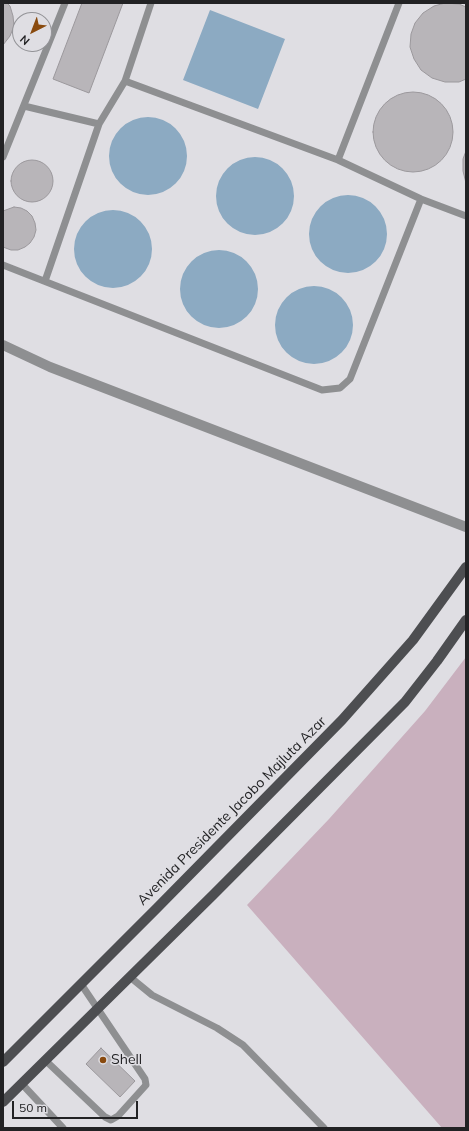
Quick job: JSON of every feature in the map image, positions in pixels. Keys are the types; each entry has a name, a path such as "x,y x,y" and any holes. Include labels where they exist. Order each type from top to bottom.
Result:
{"main road":[{"name":"Avenida Presidente Jacobo Majluta Azar","path":"3,1062 342,720 413,640 466,567"},
{"path":"3,1102 405,702 437,661 466,620"}],"street":[{"path":"3,346 50,367 466,527"}],"lane":[{"path":"3,157 65,3"},
{"path":"45,280 99,124 125,80 151,3"},
{"path":"338,160 399,3"},
{"path":"125,80 338,160 421,199 466,216"},
{"path":"24,106 99,124"},
{"path":"3,265 45,280 322,390 340,388 350,379 421,199"},
{"path":"130,977 152,995 217,1028 242,1045 324,1128"},
{"path":"45,1060 105,1117 111,1120 118,1116 146,1085 145,1079 97,1010 81,984"},
{"path":"22,1084 63,1128"}],"shaded area":[{"path":"466,657 466,1128 442,1128 247,905 329,819 425,711"}],"water":[{"path":"210,10 285,39 258,109 183,80"},
{"path":"140,117 156,117 170,123 181,134 187,148 187,164 181,178 170,189 156,195 140,195 126,189 115,178 109,164 109,148 115,134 126,123"},
{"path":"247,157 263,157 277,163 288,174 294,188 294,204 288,218 277,229 263,235 247,235 233,229 222,218 216,204 216,188 222,174 233,163"},
{"path":"340,195 356,195 370,201 381,212 387,226 387,242 381,256 370,267 356,273 340,273 326,267 315,256 309,242 309,226 315,212 326,201"},
{"path":"105,210 121,210 135,216 146,227 152,241 152,257 146,271 135,282 121,288 105,288 91,282 80,271 74,257 74,241 80,227 91,216"},
{"path":"211,250 227,250 241,256 252,267 258,281 258,297 252,311 241,322 227,328 211,328 197,322 186,311 180,297 180,281 186,267 197,256"},
{"path":"306,286 322,286 336,292 347,303 353,317 353,333 347,347 336,358 322,364 306,364 292,358 281,347 275,333 275,317 281,303 292,292"}],"building":[{"path":"3,3 7,3 10,6 12,13 12,31 3,45"},
{"path":"82,3 123,3 89,93 53,79"},
{"path":"445,3 459,4 466,7 466,79 459,82 445,82 432,78 421,70 414,59 410,47 411,34 415,23 423,13 434,6"},
{"path":"413,92 428,95 441,104 450,117 453,132 450,147 441,160 428,169 413,172 398,169 385,160 376,147 373,132 376,117 385,104 398,95"},
{"path":"466,151 466,183 463,171 463,159"},
{"path":"28,160 36,160 44,163 50,169 53,181 50,193 44,199 36,202 28,202 20,199 14,193 11,185 11,177 14,169 20,163"},
{"path":"14,207 27,211 32,216 36,230 30,243 18,250 11,250 3,247 3,211"},
{"path":"101,1048 135,1081 120,1097 86,1064"}],"place":[{"name":"Shell","path":"103,1060"}]}
